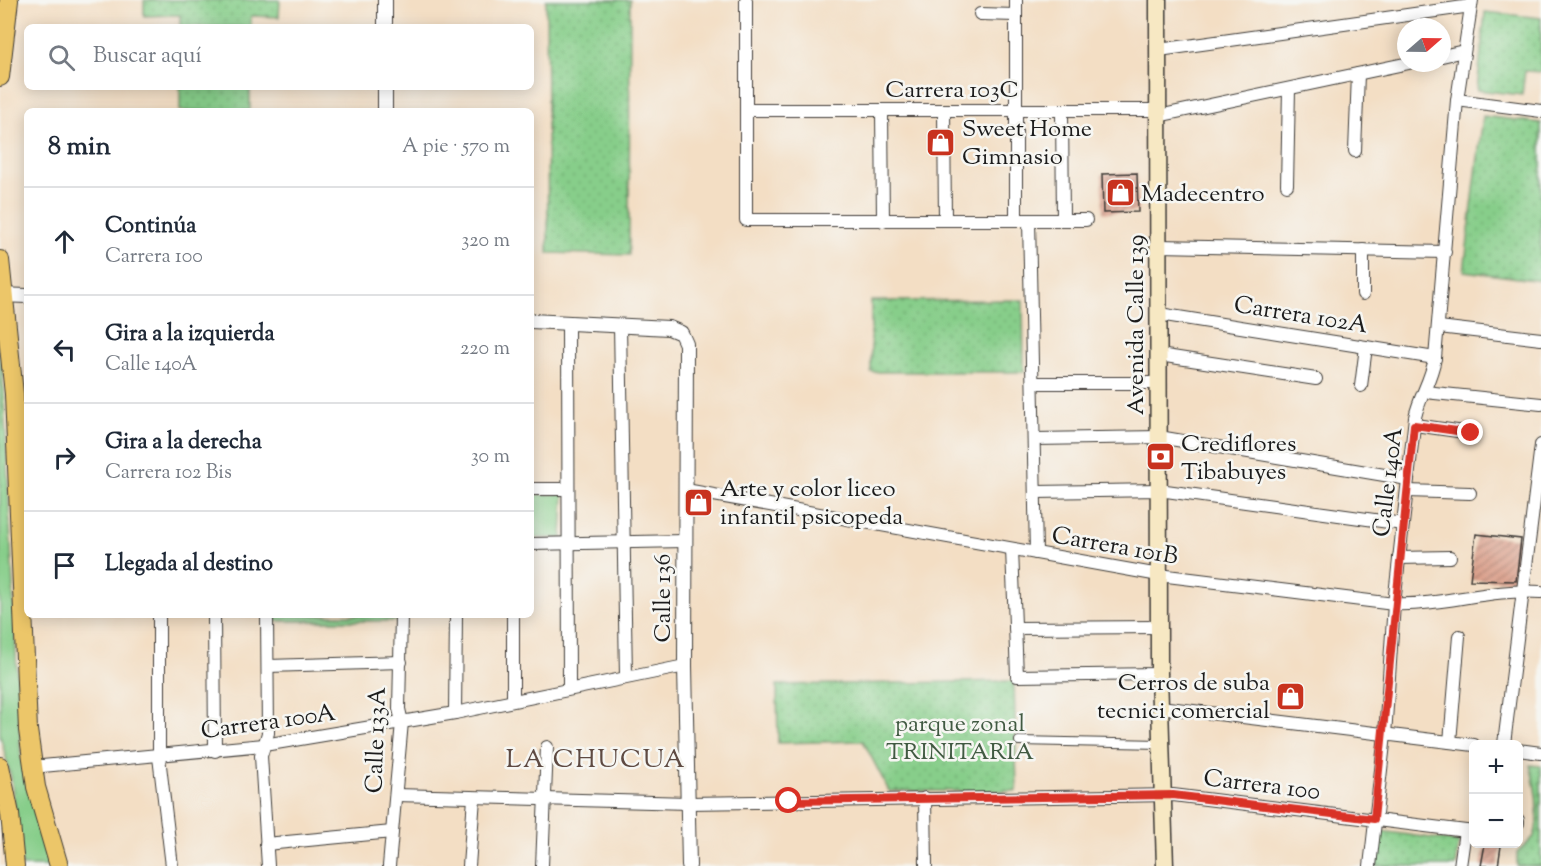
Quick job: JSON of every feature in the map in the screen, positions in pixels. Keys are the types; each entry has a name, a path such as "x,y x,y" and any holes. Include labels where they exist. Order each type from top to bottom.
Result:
{"main road":[{"path":"0,77 9,0"},
{"name":"Avenida Calle 139","path":"1158,0 1159,674 1165,866"},
{"path":"0,260 14,394 24,541"},
{"path":"25,618 26,701 32,767 59,866"},
{"path":"0,766 10,814 15,866"}],"street":[{"path":"385,0 385,24"},
{"path":"746,0 746,220 1086,220"},
{"path":"1016,0 1016,110 1033,383 1036,553"},
{"path":"1158,50 1472,3"},
{"name":"Calle 140A","path":"1370,866 1384,735 1394,604 1414,425 1435,358 1457,100 1472,3"},
{"path":"980,14 1016,15"},
{"path":"1451,54 1464,51"},
{"name":"Carrera 103C","path":"746,110 1062,110 1159,113 1289,89 1397,66"},
{"path":"1355,152 1359,74"},
{"path":"1287,185 1289,89"},
{"path":"385,90 385,108"},
{"path":"1457,100 1541,111"},
{"path":"882,110 883,221"},
{"path":"944,110 945,220"},
{"path":"1062,110 1064,220"},
{"path":"1159,246 1445,252"},
{"path":"1363,250 1363,294"},
{"path":"2,295 24,296"},
{"name":"Carrera 102A","path":"1159,314 1435,358"},
{"path":"534,321 620,325 626,676"},
{"path":"568,322 568,688"},
{"name":"Calle 136","path":"620,325 669,328 681,333 686,344 685,666 689,866"},
{"path":"1439,327 1541,339"},
{"path":"1361,386 1366,347"},
{"path":"1159,355 1316,379"},
{"path":"1033,383 1159,383"},
{"path":"1425,392 1541,404"},
{"path":"1414,425 1471,433"},
{"path":"1035,439 1159,437 1408,485 1470,494"},
{"path":"1504,740 1541,446"},
{"path":"534,489 568,489"},
{"name":"Carrera 101B","path":"686,490 1159,575 1394,604 1412,604 1469,595 1541,592"},
{"path":"1036,492 1159,490 1403,524"},
{"path":"534,544 685,541"},
{"path":"1012,549 1017,676 1159,674"},
{"path":"1399,558 1450,557"},
{"path":"159,618 159,757 172,866"},
{"path":"214,618 215,751"},
{"path":"267,618 268,734 261,756 268,866"},
{"name":"Calle 133A","path":"389,866 402,722 399,709 402,618"},
{"path":"455,713 456,618"},
{"path":"513,618 513,700"},
{"path":"1015,628 1159,627"},
{"path":"1450,742 1459,636"},
{"path":"268,666 401,662"},
{"name":"Carrera 100A","path":"32,767 159,757 264,745 455,713 626,676 685,666"},
{"path":"1160,707 1469,744"},
{"path":"1019,741 1161,744"},
{"path":"542,866 547,747"},
{"path":"1523,751 1541,753"},
{"name":"Carrera 100","path":"396,795 688,803 1163,794 1469,832"},
{"path":"469,866 474,798"},
{"path":"925,798 926,866"},
{"path":"266,844 392,832"},
{"path":"1460,866 1469,832"}],"green space":[{"path":"144,0 280,0 279,17 251,16 251,24 180,24 180,15 144,16"},
{"path":"546,0 630,0 629,255 548,253"},
{"path":"1485,12 1541,18 1541,72 1525,71 1522,95 1477,90"},
{"path":"180,90 250,90 250,108 180,108"},
{"path":"1483,116 1541,123 1541,281 1464,271"},
{"path":"1023,300 1024,372 871,372 871,301"},
{"path":"0,312 21,759 50,866 22,866 11,777 0,735"},
{"path":"564,494 562,538 534,538 534,495"},
{"path":"271,618 398,618 398,621 271,621"},
{"name":"parque zonal TRINITARIA","path":"1014,681 1017,791 889,791 863,741 778,743 777,685"},
{"path":"1530,765 1541,766 1541,866 1517,866 1517,853 1534,836 1536,828 1537,801"},
{"path":"1381,831 1459,842 1456,866 1376,866"}],"building":[{"name":"Madecentro","path":"1137,173 1138,212 1103,213 1102,174"},
{"path":"1476,534 1521,539 1516,581 1470,580"},
{"path":"1484,848 1501,848 1498,866 1481,866"}],"place":[{"name":"Sweet Home Gimnasio","path":"941,142"},
{"name":"Madecentro","path":"1120,193"},
{"name":"Crediflores Tibabuyes","path":"1160,457"},
{"name":"Arte y color liceo infantil psicopeda","path":"699,502"},
{"name":"Cerros de suba tecnici comercial","path":"1291,696"}],"district":[{"name":"LA CHUCUA","path":"596,758"}],"route":[{"path":"789,801 1147,794 1173,795 1374,819 1384,735 1394,604 1414,425 1471,433"}]}
